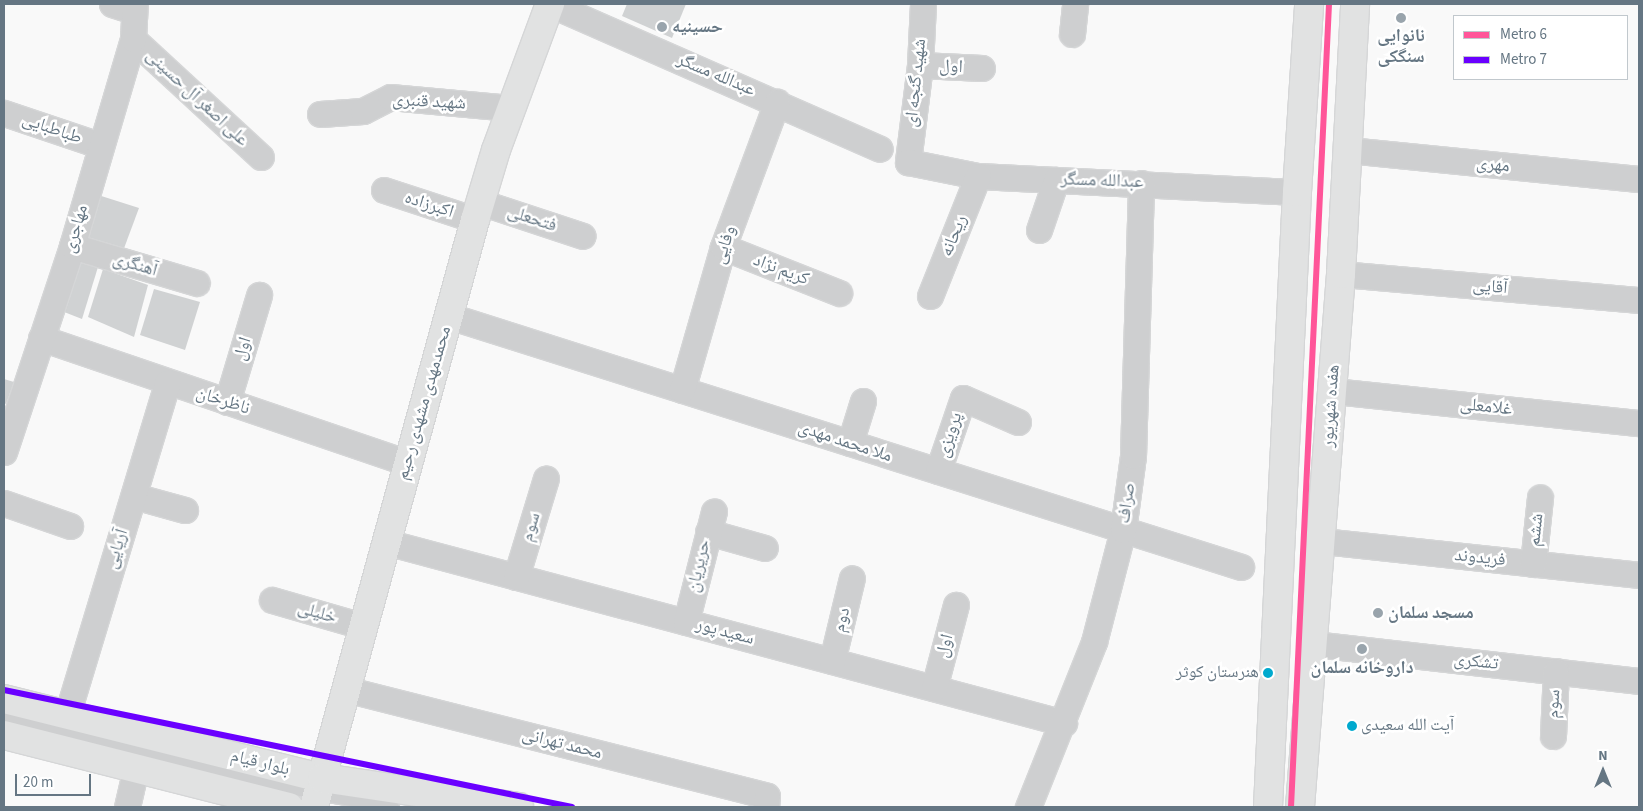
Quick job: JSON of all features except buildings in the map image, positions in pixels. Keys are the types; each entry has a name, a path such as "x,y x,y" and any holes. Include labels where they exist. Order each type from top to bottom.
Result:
{"main road":[{"name":"محمدمهدی مشهدی رحیم","path":"318,793 406,462 478,211 511,108 550,4"},
{"path":"1268,807 1297,192 1309,4"},
{"name":"هفده شهریور","path":"1300,807 1333,391 1355,4"},
{"name":"بلوار قیام","path":"4,699 67,715 318,793 519,807"},
{"name":"بلوار قیام","path":"4,735 289,807"}],"street":[{"name":"عبدالله مسگر","path":"550,4 777,102 880,149"},
{"name":"شهید گنجه ای","path":"908,162 920,65 923,4"},
{"path":"1072,34 1075,4"},
{"name":"مهاجری","path":"4,452 72,246 99,145 133,39 127,6"},
{"name":"علی اصغر آل حسینی","path":"133,39 261,157"},
{"name":"اول","path":"920,65 982,68"},
{"name":"شهید قنبری","path":"320,114 363,111 390,97 511,108"},
{"name":"وفایی","path":"682,390 723,247 777,102"},
{"name":"طباطبایی","path":"4,113 99,145"},
{"name":"مهری","path":"1348,150 1639,179"},
{"name":"عبدالله مسگر","path":"908,162 978,176 1140,182 1297,192"},
{"name":"ریحانه","path":"930,296 978,176"},
{"path":"1039,230 1056,180"},
{"name":"صراف","path":"1028,807 1064,723 1094,642 1123,530 1134,446 1140,182"},
{"name":"اکبرزاده","path":"384,190 478,211"},
{"name":"فتحعلی","path":"478,211 584,236"},
{"name":"آهنگری","path":"72,246 197,283"},
{"name":"کریم نژاد","path":"723,247 839,293"},
{"name":"آقایی","path":"1341,274 1639,300"},
{"name":"اول","path":"226,402 259,295"},
{"name":"ملا محمد مهدی","path":"449,316 1241,567"},
{"name":"ناظرخان","path":"41,338 167,383 406,462"},
{"name":"آریایی","path":"67,715 167,383"},
{"name":"غلامعلی","path":"1333,391 1639,424"},
{"name":"پرویزی","path":"938,471 963,398 1018,422"},
{"path":"850,443 863,401"},
{"name":"سوم","path":"516,577 546,478"},
{"path":"134,496 185,510"},
{"name":"ششم","path":"1533,564 1540,497"},
{"path":"4,503 70,526"},
{"name":"حریریان","path":"686,622 711,521 765,548"},
{"name":"فریدوند","path":"1322,541 1639,575"},
{"name":"سعید پور","path":"386,542 1064,723"},
{"name":"دوم","path":"832,661 852,578"},
{"name":"خلیلی","path":"272,600 362,626"},
{"name":"اول","path":"934,688 956,605"},
{"name":"تشکری","path":"1314,644 1639,680"},
{"name":"سوم","path":"1553,736 1556,671"},
{"name":"محمد تهرانی","path":"345,689 767,796 766,807"},
{"path":"127,807 136,769"}],"lane":[{"path":"4,716 318,793 393,807"}],"metro line":[{"name":"6","path":"1291,807 1329,4"},
{"name":"7","path":"4,690 572,807"}],"place":[{"name":"نانوایی سنگکی","path":"1401,18"},
{"name":"حسینیه","path":"662,27"},
{"name":"مسجد سلمان","path":"1378,613"},
{"name":"داروخانه سلمان","path":"1362,649"},
{"name":"هنرستان کوثر","path":"1268,673"},
{"name":"آیت الله سعیدی","path":"1352,726"}]}
